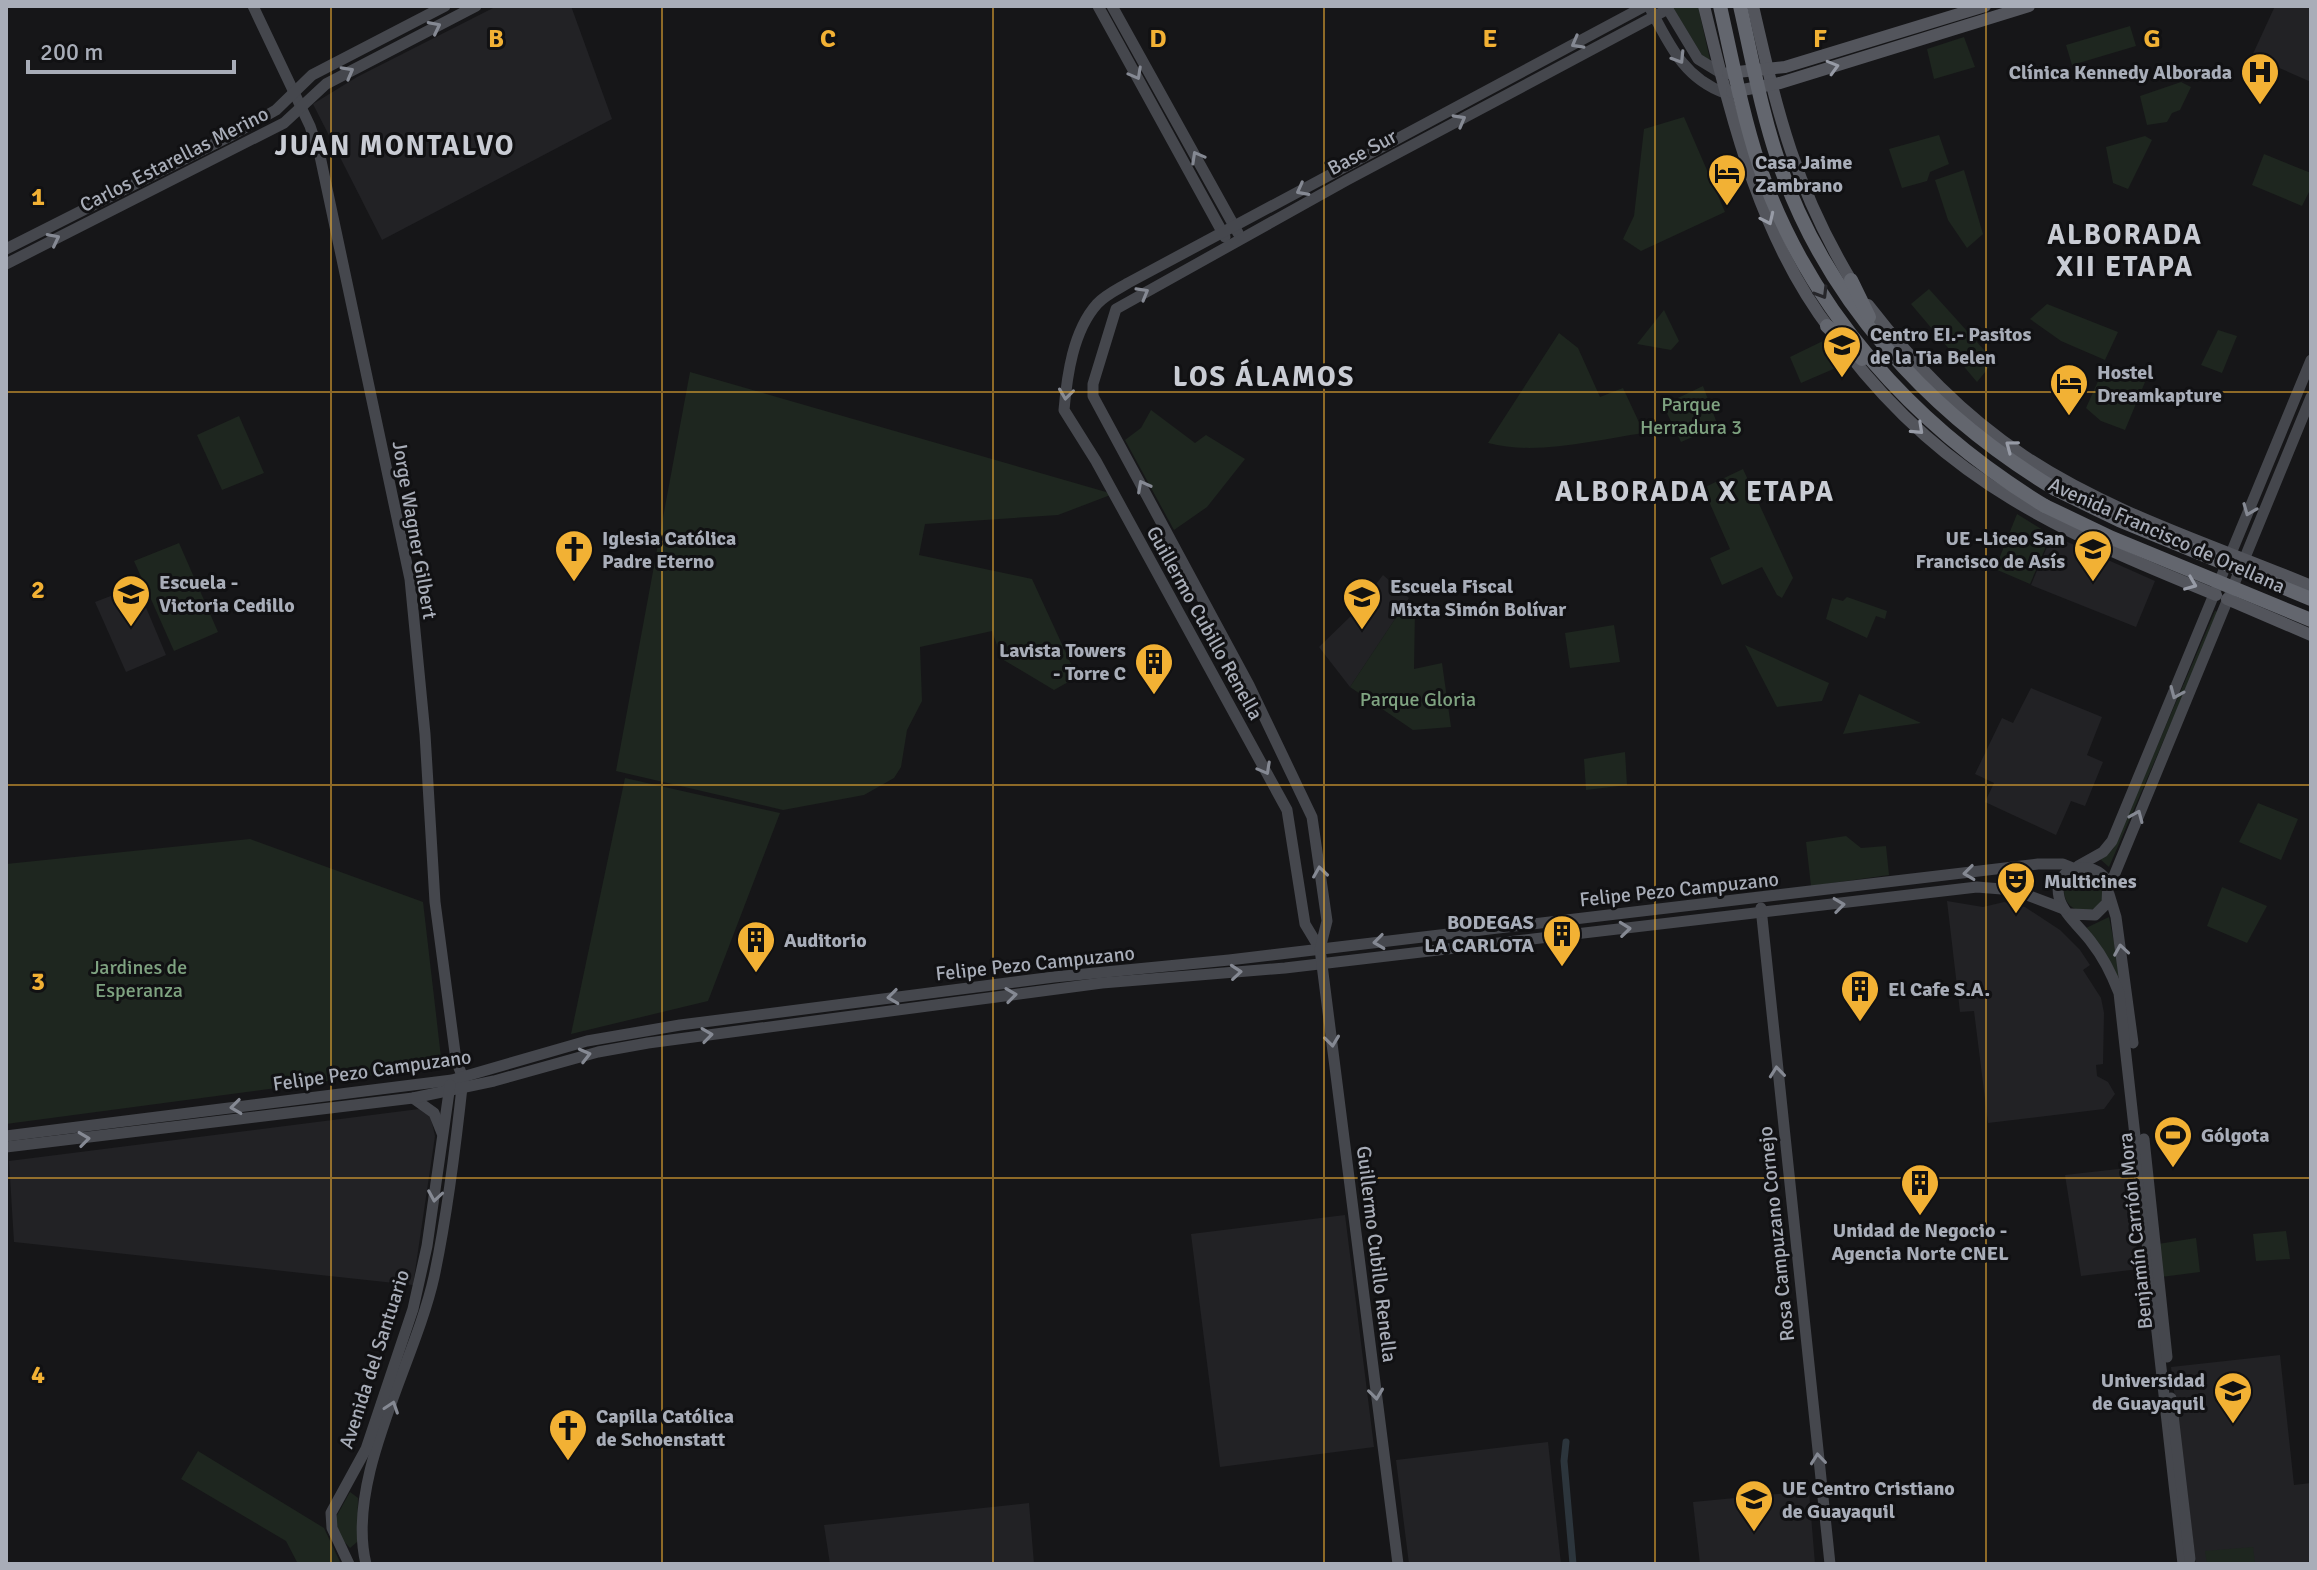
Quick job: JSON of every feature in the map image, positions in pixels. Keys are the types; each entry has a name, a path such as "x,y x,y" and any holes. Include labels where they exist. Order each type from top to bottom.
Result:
{"highway":[{"name":"Avenida Francisco de Orellana","path":"1720,6 1732,92 1793,242 1835,314 1885,376 1931,424 2008,483 2045,506 2311,620"},
{"name":"Avenida Francisco de Orellana","path":"1740,6 1764,87 1778,160 1811,233 1851,303 1882,343 1944,410 2018,467 2055,489 2119,520 2311,599"},
{"path":"1851,280 1882,343"},
{"path":"1827,326 1854,353 1885,376"}],"main road":[{"name":"Avenida Francisco de Orellana","path":"1704,6 1728,73"},
{"name":"Avenida Francisco de Orellana","path":"1753,6 1760,72"},
{"path":"1728,73 1760,72 1985,6"},
{"path":"1732,92 1764,87 2029,6"},
{"name":"Avenida Francisco de Orellana","path":"1764,87 1803,189 1851,280 1921,369 1988,429 2060,478 2311,586"},
{"name":"Avenida Francisco de Orellana","path":"1732,92 1746,168 1801,285 1827,326 1909,421 1971,472 2036,516 2311,635"},
{"path":"2148,567 2165,563 2173,554 2173,537 2162,524"},
{"path":"2292,626 2282,612 2284,596 2293,588 2311,586"}],"street":[{"name":"Jorge Wagner Gilbert","path":"253,6 320,156 410,579 425,734 435,902 456,1060"},
{"name":"Carlos Estarellas Merino","path":"6,249 232,135 276,110 312,75 445,6"},
{"name":"Carlos Estarellas Merino","path":"6,264 284,123 344,74 476,6"},
{"path":"1098,6 1230,245"},
{"path":"1112,6 1241,239"},
{"path":"1667,8 1698,59 1728,73"},
{"name":"Base Sur","path":"1087,319 1099,301 1234,226 1649,9 1667,8"},
{"path":"1649,9 1686,70 1704,85 1732,92"},
{"name":"Base Sur","path":"1103,353 1116,309 1649,9"},
{"name":"Guillermo Cubillo Renella","path":"1087,319 1074,352 1064,410 1096,461 1287,810 1305,924 1320,949"},
{"name":"Guillermo Cubillo Renella","path":"1103,353 1093,384 1093,396 1249,685 1312,817 1327,921 1320,949 1398,1564"},
{"path":"2222,597 2112,841 2103,852 2076,867 2058,886 2067,911 2079,917 2095,915 2107,903 2238,555 2270,459 2311,360"},
{"path":"2238,555 2269,494 2311,397"},
{"path":"2286,455 2280,450 2291,426 2287,418"},
{"path":"2269,494 2278,466 2270,459"},
{"name":"Felipe Pezo Campuzano","path":"6,1147 413,1098 619,1034 2038,864 2076,867"},
{"path":"2076,867 2099,871 2109,892"},
{"name":"Felipe Pezo Campuzano","path":"1054,983 1322,963 1977,887 2014,890 2067,911"},
{"name":"Benjamín Carrión Mora","path":"2109,892 2131,1019 2190,1564"},
{"path":"1780,897 1777,903 1782,912"},
{"name":"Rosa Campuzano Cornejo","path":"1760,899 1830,1564"},
{"name":"Benjamín Carrión Mora","path":"2067,911 2103,959 2121,1004 2183,1564"},
{"name":"Avenida del Santuario","path":"366,1564 362,1540 363,1499 433,1277 456,1084 456,1060"},
{"name":"Avenida del Santuario","path":"349,1564 330,1519 340,1494 366,1449 413,1309 456,1084"},
{"name":"Felipe Pezo Campuzano","path":"6,1136 456,1084"},
{"path":"413,1098 434,1113 444,1137"},
{"path":"340,1494 354,1488 363,1499"},
{"path":"340,1544 349,1551 358,1547 362,1540"}],"shaded area":[{"path":"497,6 571,6 612,119 382,240 313,104 357,77"},
{"path":"2275,6 2311,6 2311,82 2252,56"},
{"name":"UE -Liceo San Francisco de Asís","path":"2052,535 2155,581 2136,627 2031,585"},
{"name":"Escuela Fiscal Mixta Simón Bolívar","path":"1383,575 1409,598 1350,687 1319,647 1353,614"},
{"name":"Escuela - Victoria Cedillo","path":"137,586 166,655 126,672 95,602"},
{"path":"2031,688 2102,717 2087,755 2103,762 2085,806 2071,801 2056,835 1985,802 1994,783 1975,774 2002,718 2013,723"},
{"path":"1947,901 1983,907 2004,902 2025,907 2060,930 2080,950 2090,965 2083,970 2101,998 2104,1013 2103,1064 2096,1065 2097,1076 2108,1082 2115,1094 2104,1109 1988,1123 1974,1011 1960,1012"},
{"path":"419,1109 430,1114 435,1136 413,1285 14,1242 9,1161"},
{"path":"2127,1168 2139,1269 2081,1276 2065,1175"},
{"path":"1345,1215 1374,1447 1220,1467 1191,1234"},
{"name":"Universidad de Guayaquil","path":"2280,1355 2294,1485 2311,1483 2311,1564 2196,1564 2171,1367"},
{"path":"1548,1442 1561,1564 1409,1564 1396,1460"},
{"name":"UE Centro Cristiano de Guayaquil","path":"1809,1491 1815,1564 1700,1564 1693,1502"},
{"path":"1029,1503 1034,1564 830,1564 824,1525"}],"green space":[{"path":"1672,6 1698,6 1710,60 1705,60"},
{"path":"2130,26 2136,46 2072,65 2066,45"},
{"path":"1964,37 1975,67 1934,79 1927,49"},
{"path":"2181,82 2191,87 2180,110 2172,113 2167,122 2147,125 2140,96"},
{"path":"1684,117 1725,212 1641,251 1623,239 1634,216 1644,129"},
{"path":"1939,135 1949,164 1930,172 1927,181 1902,188 1889,149"},
{"path":"2145,136 2152,140 2128,189 2113,183 2106,147"},
{"path":"2264,154 2311,173 2311,188 2302,206 2252,185"},
{"path":"1964,170 1983,234 1967,248 1948,220 1935,180"},
{"path":"1929,289 1994,361 1977,382 1911,304"},
{"path":"2047,304 2118,332 2105,360 2061,341 2030,319"},
{"path":"1664,310 1679,341 1671,350 1637,344"},
{"path":"2218,330 2237,336 2222,373 2201,365"},
{"path":"1559,333 1578,348 1600,397 1623,388 1644,433 1546,447 1506,447 1488,443"},
{"path":"1827,339 1845,364 1801,383 1790,357"},
{"path":"2103,370 2109,373 2116,370 2145,382 2125,430 2101,421 2086,408"},
{"path":"690,372 1113,494 1058,515 925,524 919,555 1032,579 1077,677 1054,690 1002,659 992,631 920,647 922,701 907,730 901,767 894,778 864,795 783,810 616,771"},
{"name":"Parque Herradura 3","path":"1703,386 1718,426 1681,442 1663,405"},
{"path":"1151,410 1195,443 1206,435 1245,459 1207,507 1174,530 1125,440 1141,428"},
{"path":"239,416 264,473 222,490 197,435"},
{"path":"1743,469 1793,578 1782,598 1777,595 1762,567 1722,585 1710,558 1730,549 1703,488"},
{"path":"2017,514 2051,535 2030,584 1995,569"},
{"path":"179,543 218,632 174,651 134,561"},
{"path":"1847,597 1887,611 1885,619 1876,616 1867,638 1826,619 1832,598 1843,601"},
{"name":"Parque Gloria","path":"1415,609 1414,669 1442,663 1451,727 1413,730 1350,687 1401,610"},
{"path":"2215,611 2219,612 2109,867 2100,859 2113,849"},
{"path":"1614,625 1620,662 1570,668 1565,633"},
{"path":"1745,645 1829,683 1822,701 1777,707"},
{"path":"1859,694 1921,723 1843,734"},
{"path":"1625,752 1627,785 1586,790 1584,759"},
{"path":"625,778 780,813 708,1001 571,1034"},
{"path":"2258,803 2298,819 2281,860 2239,842"},
{"path":"1846,836 1861,848 1886,846 1889,875 1811,886 1806,842"},
{"name":"Jardines de Esperanza","path":"250,839 423,902 442,1066 6,1124 6,864"},
{"path":"2084,871 2098,877 2104,891 2098,905 2084,911 2070,905 2064,891 2070,877"},
{"path":"2222,887 2267,906 2247,943 2207,926"},
{"path":"2109,917 2121,978 2119,979 2086,928"},
{"path":"2286,1231 2290,1259 2256,1261 2253,1234"},
{"path":"2196,1238 2200,1272 2161,1277 2158,1244"},
{"path":"198,1451 324,1528 341,1564 298,1564 286,1541 181,1479"},
{"path":"350,1492 358,1498 357,1542 350,1548 340,1537 335,1519"},
{"path":"2253,1547 2255,1564 2207,1564 2205,1551"}],"waterway":[{"path":"1566,1442 1564,1461 1573,1564"}],"place":[{"name":"Clínica Kennedy Alborada","path":"2260,106"},
{"name":"Casa Jaime Zambrano","path":"1727,207"},
{"name":"Centro EI.- Pasitos de la Tia Belen","path":"1842,379"},
{"name":"Hostel Dreamkapture","path":"2069,417"},
{"name":"Iglesia Católica Padre Eterno","path":"574,583"},
{"name":"UE -Liceo San Francisco de Asís","path":"2093,583"},
{"name":"Escuela - Victoria Cedillo","path":"131,628"},
{"name":"Escuela Fiscal Mixta Simón Bolívar","path":"1362,631"},
{"name":"Lavista Towers - Torre C","path":"1154,696"},
{"name":"Multicines","path":"2016,915"},
{"name":"BODEGAS LA CARLOTA","path":"1562,968"},
{"name":"Auditorio","path":"756,974"},
{"name":"El Cafe S.A.","path":"1860,1023"},
{"name":"Gólgota","path":"2173,1169"},
{"name":"Unidad de Negocio - Agencia Norte CNEL","path":"1920,1217"},
{"name":"Universidad de Guayaquil","path":"2233,1425"},
{"name":"Capilla Católica de Schoenstatt","path":"568,1462"},
{"name":"UE Centro Cristiano de Guayaquil","path":"1754,1533"}],"district":[{"name":"JUAN MONTALVO","path":"395,145"},
{"name":"ALBORADA XII ETAPA","path":"2125,250"},
{"name":"LOS ÁLAMOS","path":"1264,376"},
{"name":"ALBORADA X ETAPA","path":"1695,491"}]}
